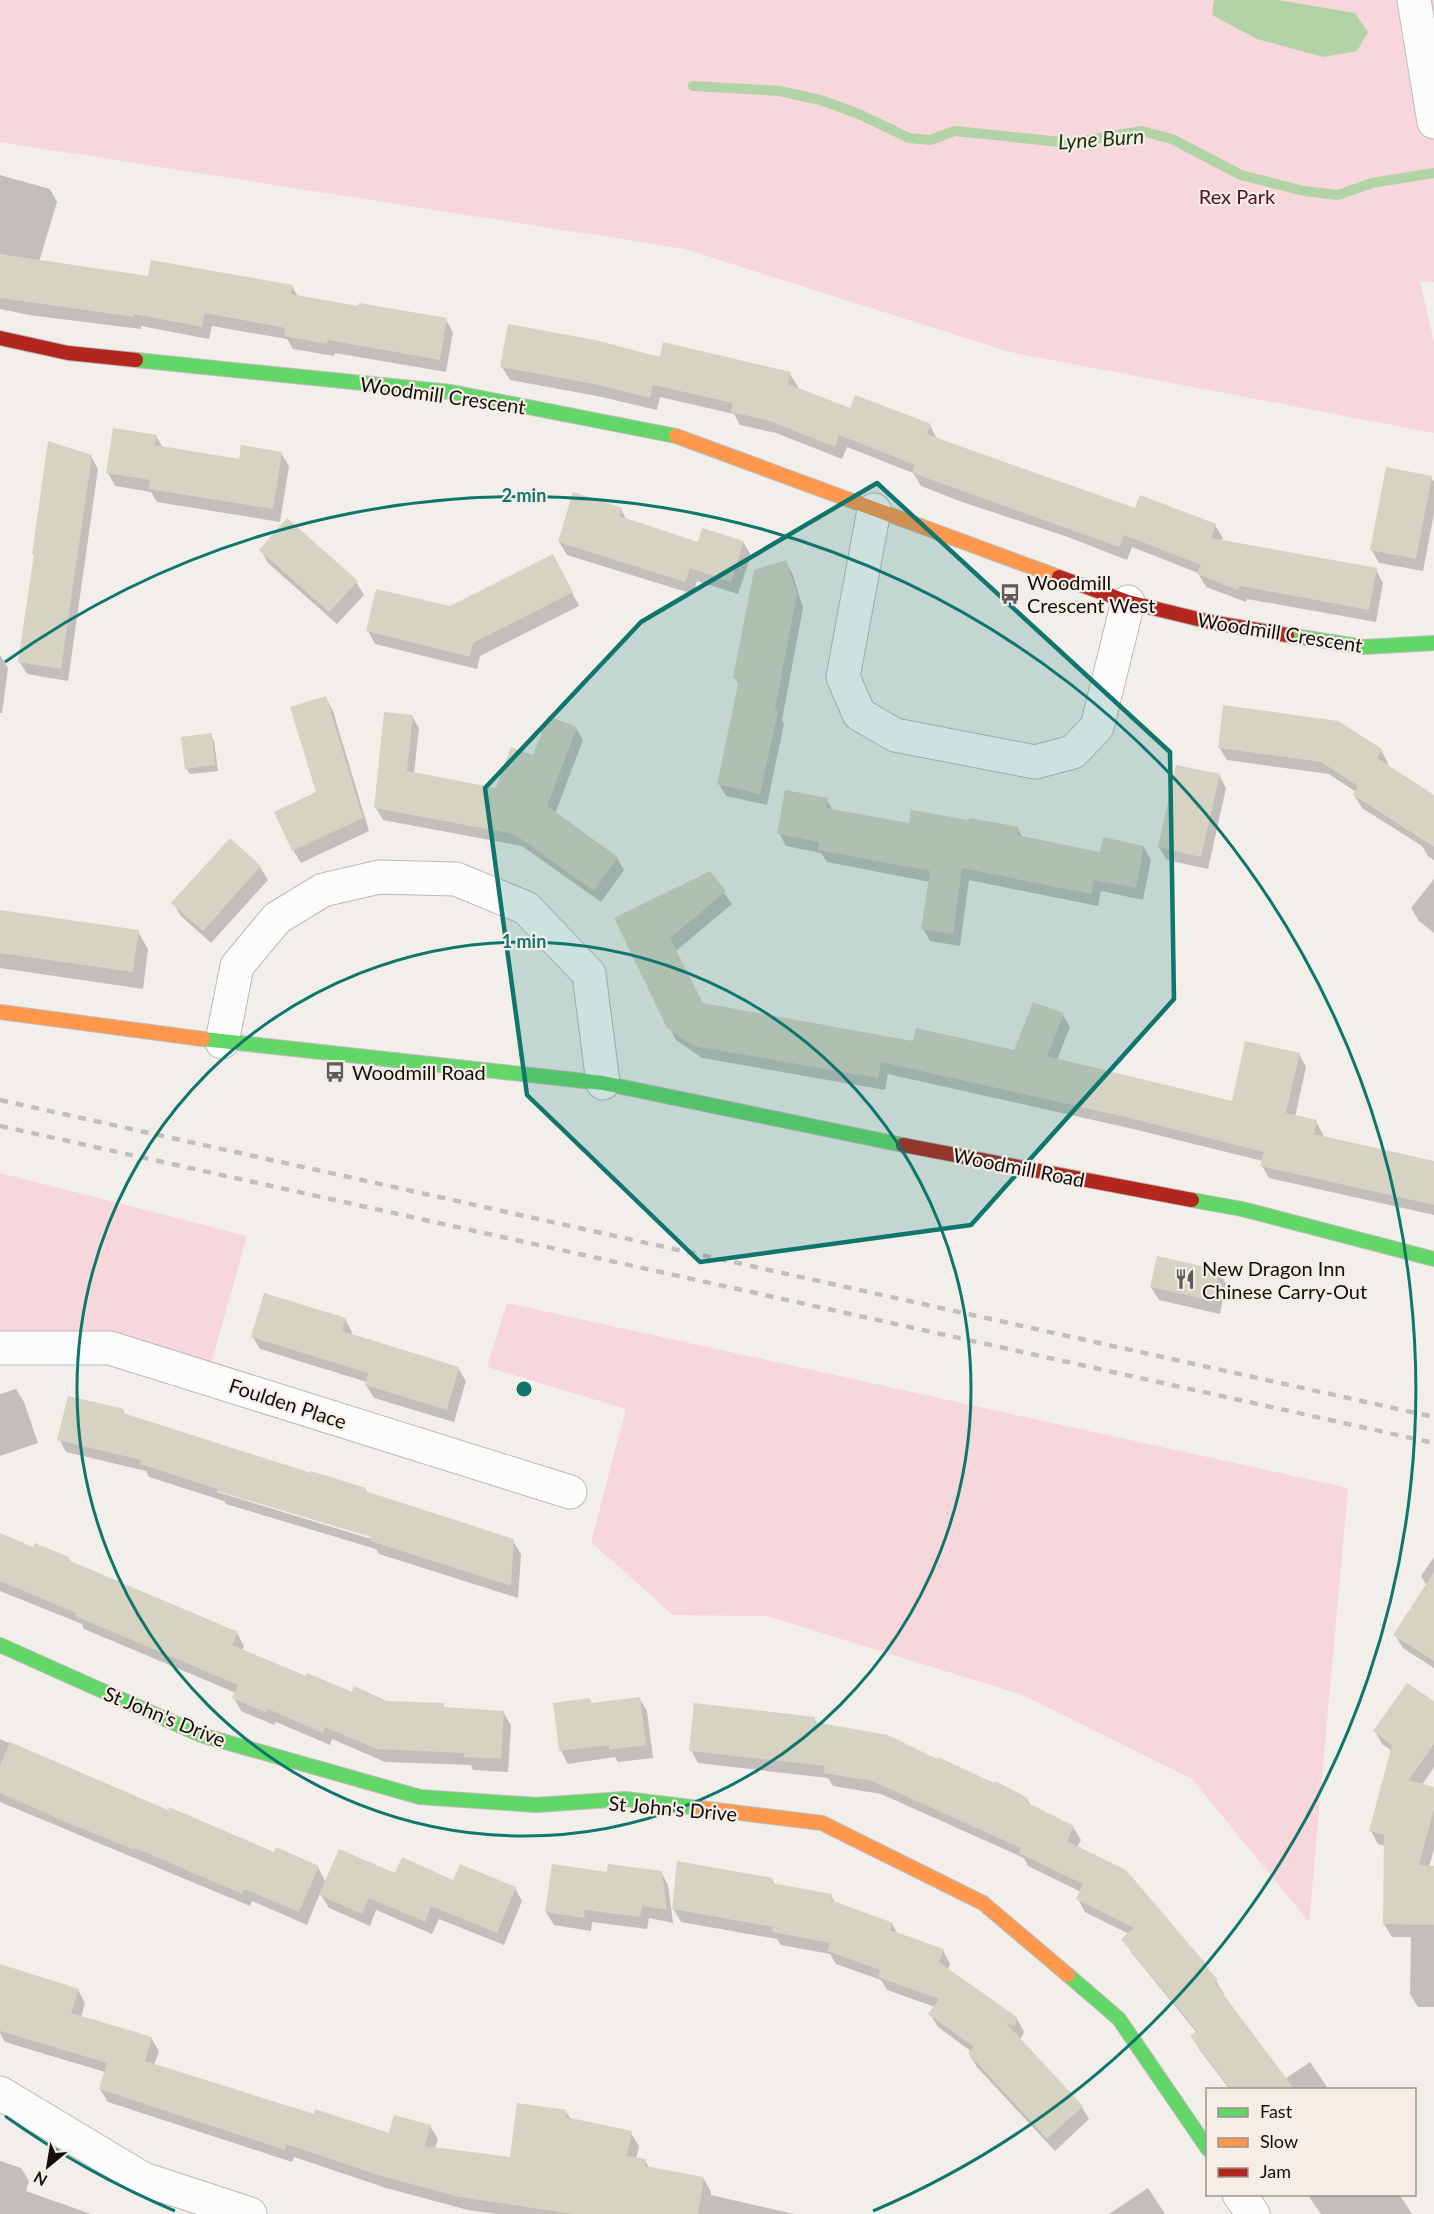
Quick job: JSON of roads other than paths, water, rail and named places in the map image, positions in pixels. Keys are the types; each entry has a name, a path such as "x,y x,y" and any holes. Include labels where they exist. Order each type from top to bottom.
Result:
{"street":[{"path":"1414,0 1434,122"},
{"name":"Woodmill Crescent","path":"0,338 68,353 451,392 676,436 1128,602 1210,622 1364,647 1434,643"},
{"path":"874,510 843,676 859,714 895,735 1035,762 1073,752 1097,727 1128,602"},
{"path":"222,1042 237,966 278,918 323,890 379,877 456,879 526,908 589,974 603,1083"},
{"name":"Woodmill Road","path":"0,1012 222,1042 603,1083 896,1144 1242,1209 1434,1259"},
{"name":"Foulden Place","path":"0,1347 110,1348 570,1492"},
{"name":"St John's Drive","path":"0,1645 201,1735 420,1797 537,1805 625,1799 822,1823 983,1903 1119,2019 1206,2146"},
{"path":"0,2093 143,2179 250,2214"},
{"path":"1240,2196 1252,2214"}],"waterway":[{"name":"Lyne Burn","path":"693,86 780,91 820,100 859,114 909,138 930,140 955,131 1070,143 1142,131 1172,139 1241,175 1304,191 1338,195 1372,183 1434,173"}],"railway":[{"path":"0,1100 1434,1417"},
{"path":"0,1126 1434,1443"}],"place":[{"name":"Woodmill Crescent West","path":"1010,594"},
{"name":"Woodmill Road","path":"335,1072"},
{"name":"New Dragon Inn Chinese Carry-Out","path":"1185,1279"}],"park label":[{"name":"Rex Park","path":"1237,196"}]}
